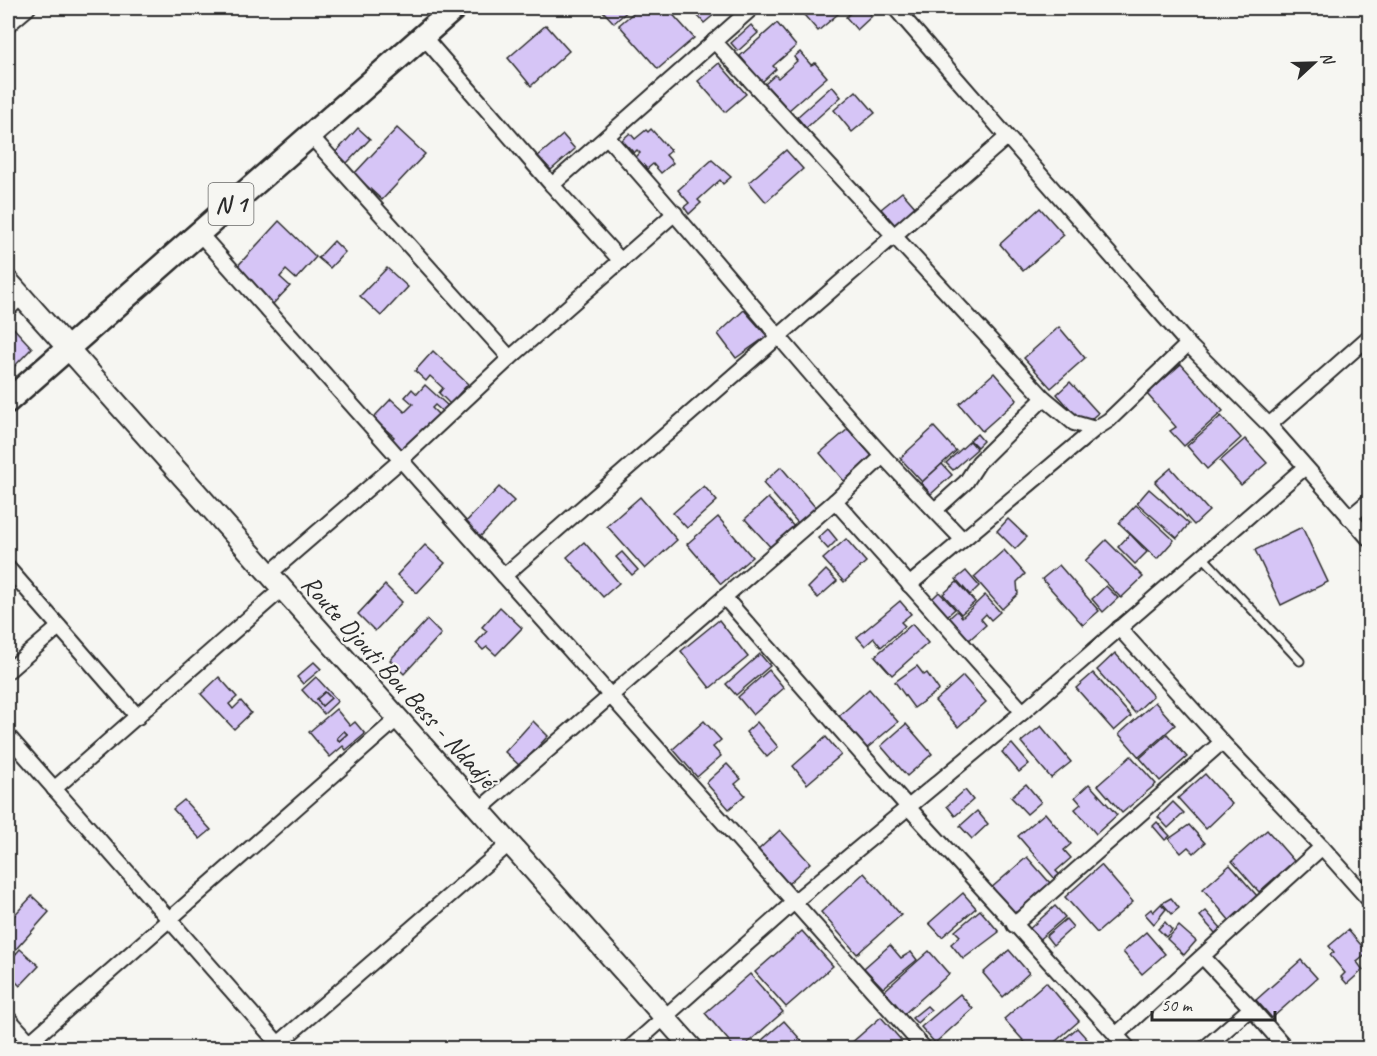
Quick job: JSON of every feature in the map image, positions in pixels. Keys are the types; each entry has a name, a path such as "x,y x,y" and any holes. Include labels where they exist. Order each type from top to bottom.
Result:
{"highway":[{"name":"N 1","path":"8,400 454,8"}],"main road":[{"name":"Route Djouti Bou Bess - Ndadjé","path":"8,281 692,1048"}],"street":[{"path":"10,19 28,8"},
{"path":"552,184 752,8"},
{"path":"895,8 1188,345 1269,425 1304,468 1370,540"},
{"path":"422,35 621,261"},
{"path":"714,41 1044,398 1074,423 1095,429"},
{"path":"310,135 510,358"},
{"path":"608,137 883,456 962,539"},
{"path":"504,576 1007,137"},
{"path":"268,574 401,460 510,358 675,213"},
{"path":"199,233 924,1048"},
{"path":"1269,425 1370,336"},
{"path":"909,585 1095,429 1109,420 1188,345"},
{"path":"934,510 966,482 979,462 1044,398"},
{"path":"479,810 835,501 883,456"},
{"path":"630,1048 794,902 1023,712 1304,468"},
{"path":"1349,518 1370,500"},
{"path":"835,501 1023,712"},
{"path":"8,568 138,717"},
{"path":"54,789 282,589"},
{"path":"724,597 908,807 1128,1048"},
{"path":"8,671 59,627"},
{"path":"1119,628 1370,901"},
{"path":"8,1018 32,1046 168,919 397,719"},
{"path":"8,736 280,1046 509,844"},
{"path":"1014,925 1222,742"},
{"path":"1116,1035 1322,847"},
{"path":"1203,957 1286,1048"},
{"path":"1205,1048 1251,1008"}],"lane":[{"path":"8,314 24,300"},
{"path":"1203,557 1300,661"}],"building":[{"path":"600,8 631,8 614,23"},
{"path":"639,8 667,8 694,38 658,69 619,25"},
{"path":"691,8 722,8 704,23"},
{"path":"798,8 845,8 818,31"},
{"path":"856,8 864,8 872,16 857,30 846,17"},
{"path":"777,23 796,46 773,66 776,69 762,82 740,56"},
{"path":"546,25 569,51 531,86 508,58"},
{"path":"751,25 758,33 738,51 731,43"},
{"path":"800,52 811,65 815,63 827,77 789,110 765,84 775,75 778,78 797,61 794,57"},
{"path":"719,63 746,94 725,112 698,81"},
{"path":"832,86 841,97 806,128 797,117"},
{"path":"856,91 875,113 852,132 834,110"},
{"path":"358,128 370,139 347,163 336,152"},
{"path":"397,128 425,154 382,200 354,174"},
{"path":"651,129 671,151 666,155 673,163 661,173 653,164 647,169 636,157 640,153 637,150 634,153 622,140 630,133 635,139 646,130 648,132"},
{"path":"563,135 575,149 551,170 538,156"},
{"path":"786,150 803,169 766,202 749,182"},
{"path":"712,160 731,177 723,184 720,180 698,200 701,203 689,214 684,207 689,203 678,190"},
{"path":"902,192 916,208 895,225 881,209"},
{"path":"1040,208 1064,235 1023,271 1000,244"},
{"path":"279,221 316,257 296,279 286,270 280,277 290,286 272,305 234,270"},
{"path":"334,241 345,252 330,268 318,258"},
{"path":"387,268 408,287 381,316 360,296"},
{"path":"744,310 767,336 736,358 718,334"},
{"path":"8,322 32,348 8,373"},
{"path":"1059,327 1085,358 1051,388 1024,358"},
{"path":"433,351 468,384 450,404 439,393 443,388 430,376 426,381 415,371"},
{"path":"1181,364 1223,411 1184,446 1170,431 1176,427 1147,394"},
{"path":"994,373 1017,400 982,431 959,404"},
{"path":"1070,382 1098,413 1084,425 1057,394"},
{"path":"425,385 448,406 443,412 435,405 432,408 440,416 405,453 391,439 394,437 373,418 391,399 405,412 413,404 405,397 412,389 417,394"},
{"path":"1221,416 1241,438 1207,469 1187,446"},
{"path":"934,427 956,451 922,482 900,458"},
{"path":"848,429 872,456 844,481 820,453"},
{"path":"977,434 983,441 977,447 970,440"},
{"path":"1245,439 1267,463 1241,485 1220,461"},
{"path":"970,441 977,449 953,470 946,463"},
{"path":"942,464 952,475 931,494 921,483"},
{"path":"781,467 816,508 798,523 763,483"},
{"path":"1171,468 1209,511 1194,525 1155,482"},
{"path":"704,486 717,501 687,528 673,513"},
{"path":"499,487 514,501 479,538 464,524"},
{"path":"1149,489 1189,524 1177,538 1137,503"},
{"path":"640,497 677,540 645,569 607,526"},
{"path":"768,498 797,530 774,551 745,519"},
{"path":"1136,505 1174,540 1157,559 1119,523"},
{"path":"718,517 752,557 721,584 687,544"},
{"path":"1008,519 1027,537 1015,549 997,531"},
{"path":"1302,527 1328,582 1281,605 1255,550"},
{"path":"828,529 837,540 828,549 818,538"},
{"path":"1130,534 1147,552 1135,564 1118,547"},
{"path":"846,539 866,562 844,582 823,559"},
{"path":"1106,540 1143,577 1121,598 1085,561"},
{"path":"584,542 619,583 603,597 567,557"},
{"path":"425,545 445,563 417,593 397,575"},
{"path":"1004,550 1025,574 1017,582 1018,594 1002,609 974,577"},
{"path":"622,552 638,570 632,575 616,557"},
{"path":"1059,565 1099,611 1083,625 1042,579"},
{"path":"826,570 837,581 818,598 808,588"},
{"path":"966,571 979,586 970,595 956,579"},
{"path":"957,582 975,602 961,614 943,594"},
{"path":"385,585 402,602 375,631 358,614"},
{"path":"1106,586 1118,598 1103,612 1092,599"},
{"path":"939,592 955,609 947,616 932,599"},
{"path":"985,595 1000,612 991,620 986,614 981,619 986,625 967,642 947,620 957,611 962,617"},
{"path":"900,601 911,614 901,622 905,626 881,647 874,638 865,646 857,637"},
{"path":"500,607 522,628 496,655 487,647 483,650 476,643 487,631 482,627"},
{"path":"427,620 441,634 404,674 390,660"},
{"path":"719,620 748,657 710,688 681,651"},
{"path":"912,624 928,643 892,675 875,656"},
{"path":"1115,653 1153,696 1135,713 1097,670"},
{"path":"760,654 770,666 736,695 726,684"},
{"path":"314,662 321,669 303,684 297,677"},
{"path":"917,666 924,675 927,673 939,690 914,708 895,682"},
{"path":"769,670 784,688 753,715 738,697"},
{"path":"1093,673 1131,716 1114,731 1076,688"},
{"path":"963,676 986,702 958,727 935,701"},
{"path":"219,677 237,697 229,704 233,709 241,701 251,713 234,729 201,694"},
{"path":"316,677 338,701 324,714 302,690","holes":["325,692 331,698 322,706 317,699"]},
{"path":"869,689 898,722 866,749 838,717"},
{"path":"325,692 331,698 322,706 317,699"},
{"path":"1155,702 1175,725 1139,757 1119,734"},
{"path":"336,709 350,726 355,722 365,734 346,750 343,746 330,757 309,732","holes":["344,731 347,734 339,741 337,738"]},
{"path":"533,721 548,736 520,766 505,752"},
{"path":"704,721 721,740 713,747 721,756 697,777 673,749"},
{"path":"757,722 778,747 767,757 746,732"},
{"path":"906,724 932,754 907,776 881,746"},
{"path":"1041,726 1071,762 1051,778 1021,742"},
{"path":"344,731 347,734 339,741 337,738"},
{"path":"1167,734 1187,757 1160,781 1140,758"},
{"path":"826,737 841,755 807,784 793,766"},
{"path":"1012,744 1029,764 1019,772 1002,752"},
{"path":"1131,756 1156,784 1122,813 1098,785"},
{"path":"727,764 741,779 735,784 745,795 729,809 706,783"},
{"path":"1205,774 1232,804 1206,829 1178,798"},
{"path":"1026,784 1041,802 1027,814 1011,797"},
{"path":"1089,784 1117,815 1096,834 1075,809 1081,804 1075,797"},
{"path":"965,790 973,800 955,816 947,806"},
{"path":"184,800 211,830 200,839 173,809"},
{"path":"1173,802 1184,813 1168,828 1158,817"},
{"path":"977,811 988,824 972,839 960,826"},
{"path":"1045,813 1071,844 1064,850 1071,858 1056,871 1060,875 1055,879 1018,836"},
{"path":"1157,822 1170,836 1165,840 1153,826"},
{"path":"1189,825 1205,843 1194,853 1188,847 1181,853 1169,839"},
{"path":"780,830 810,863 788,884 757,851"},
{"path":"1267,830 1294,861 1259,892 1232,861"},
{"path":"1027,857 1050,883 1013,915 990,889"},
{"path":"1101,865 1133,902 1097,933 1065,897"},
{"path":"1230,865 1258,897 1230,921 1203,889"},
{"path":"864,873 901,915 857,954 821,912"},
{"path":"963,893 976,908 942,937 929,923"},
{"path":"32,896 49,912 8,958 8,922"},
{"path":"1171,898 1179,908 1172,914 1162,903"},
{"path":"1161,904 1166,909 1154,924 1145,914 1151,909 1153,912"},
{"path":"1055,906 1065,917 1036,942 1027,931"},
{"path":"980,910 999,932 963,959 951,944 960,936 955,931"},
{"path":"1206,911 1221,928 1215,933 1200,916"},
{"path":"1066,919 1073,927 1053,945 1046,936"},
{"path":"1165,922 1172,930 1166,937 1158,929"},
{"path":"1179,926 1196,941 1184,955 1167,939"},
{"path":"1348,930 1368,953 1357,962 1363,970 1347,984 1341,977 1345,973 1330,955 1334,952 1329,946"},
{"path":"802,931 833,966 786,1007 755,972"},
{"path":"1146,932 1165,954 1142,974 1123,952"},
{"path":"890,945 901,958 911,952 917,960 883,988 864,968"},
{"path":"20,949 39,966 20,986 8,974 8,963"},
{"path":"1009,950 1029,973 1003,997 983,973"},
{"path":"929,951 949,974 904,1014 884,991"},
{"path":"1301,960 1317,978 1272,1018 1256,1000"},
{"path":"750,974 783,1012 742,1048 735,1048 705,1013"},
{"path":"1046,982 1079,1021 1048,1048 1030,1048 1004,1019"},
{"path":"960,994 973,1009 935,1043 921,1027"},
{"path":"927,1006 931,1010 917,1023 912,1018"},
{"path":"881,1017 901,1040 891,1048 853,1048 849,1045"},
{"path":"784,1021 808,1048 753,1048"},
{"path":"1077,1028 1095,1048 1054,1048"}]}
